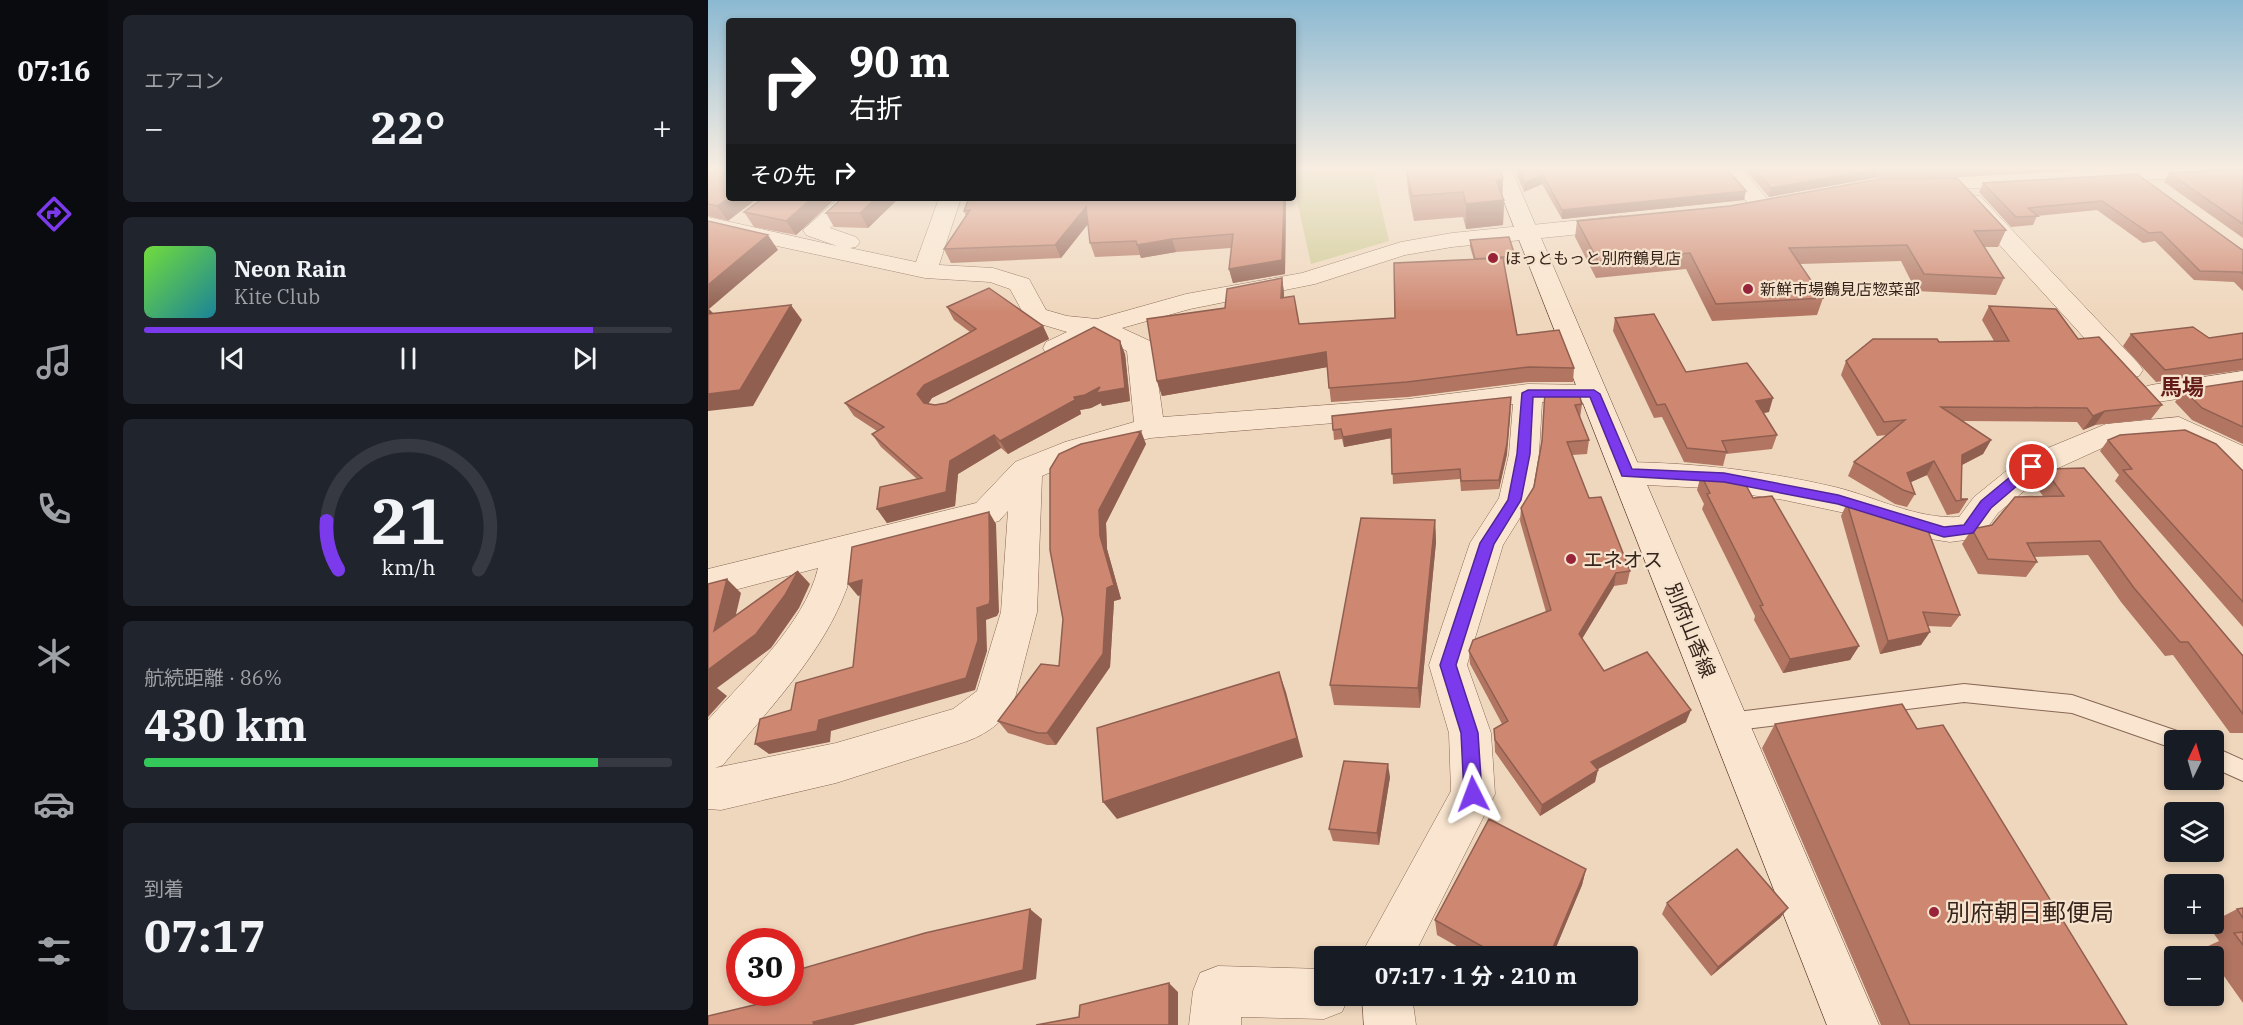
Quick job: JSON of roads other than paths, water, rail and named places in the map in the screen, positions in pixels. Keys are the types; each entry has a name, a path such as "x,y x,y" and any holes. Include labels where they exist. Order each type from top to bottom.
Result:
{"street":[{"path":"717,230 748,216"},
{"path":"831,216 814,230 870,249 875,261"},
{"path":"925,271 944,216"},
{"name":"別府山香線","path":"1521,216 1853,1025"},
{"path":"1986,216 2151,394 2180,429 2238,461"},
{"path":"1036,359 1098,327 1186,302 1306,279 1401,249 1528,232 1645,221"},
{"path":"717,230 925,271 993,275 1020,284 1036,315 1064,324 1098,327 1140,347 1149,428"},
{"path":"2151,394 2243,380"},
{"path":"1392,946 1473,794 1470,733 1448,665 1487,543 1515,500 1524,454 1528,393"},
{"path":"708,583 987,512 1026,470 1076,449 1149,428 1408,408 1528,393 1594,394"},
{"path":"1627,473 1724,477 1838,499 1944,532 1968,529 1986,505 2032,467 2106,434 2180,429"},
{"path":"2068,451 2091,478"},
{"path":"708,788 721,789 836,763 965,724 994,702 1019,612 1026,470"},
{"path":"708,751 802,639 832,586 840,549"},
{"path":"1215,1025 1218,991 1314,994"},
{"path":"1389,1006 1390,1025"}],"lane":[{"path":"1729,722 1964,693 2072,704 2164,736"},
{"path":"2224,762 2243,771"}],"place":[{"name":"ほっともっと別府鶴見店","path":"1493,258"},
{"name":"新鮮市場鶴見店惣菜部","path":"1748,289"},
{"name":"エネオス","path":"1571,559"},
{"name":"別府朝日郵便局","path":"1934,912"}],"district":[{"name":"馬場","path":"2182,386"}]}
